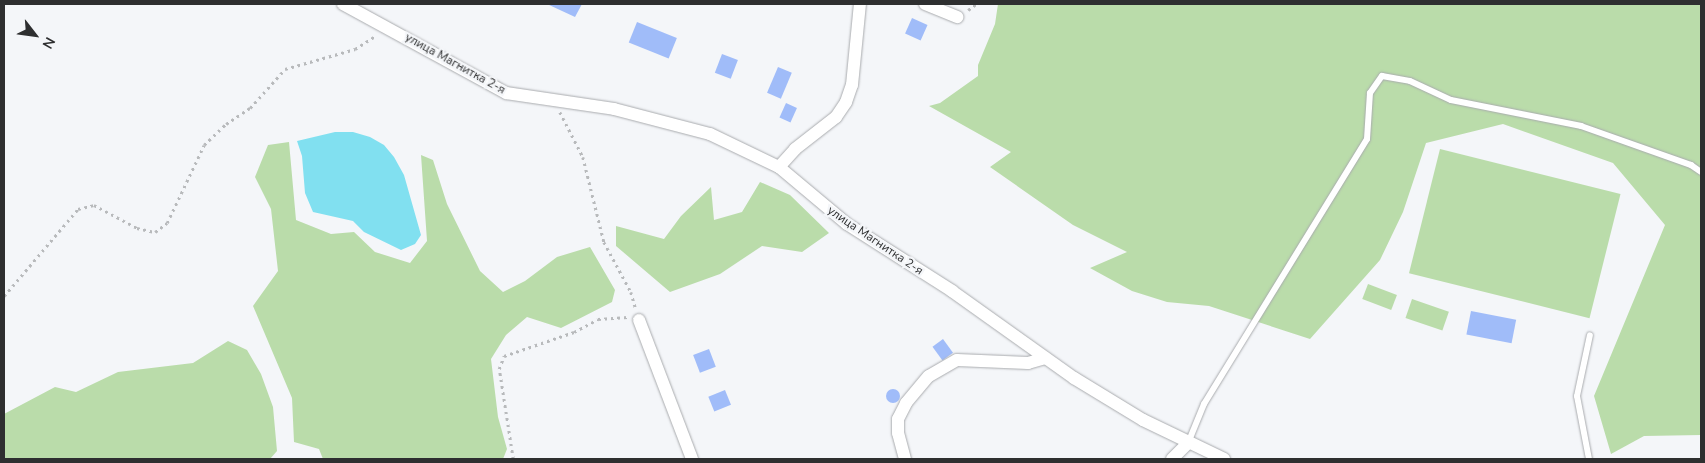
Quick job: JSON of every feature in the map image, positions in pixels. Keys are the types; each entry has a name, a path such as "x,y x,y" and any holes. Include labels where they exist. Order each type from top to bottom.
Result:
{"street":[{"name":"улица Магнитка 2-я","path":"343,4 389,27 506,93 614,109 710,134 780,167 846,224 952,291 1045,358 1118,405 1188,443 1224,459"},
{"path":"780,167 795,149 836,117 846,102 852,84 860,4"},
{"path":"925,4 958,17"},
{"path":"639,320 692,459"},
{"path":"905,459 898,433 898,418 906,403 929,376 957,360 1028,363 1045,358"},
{"path":"1172,459 1188,443"}],"lane":[{"path":"1188,443 1204,404 1367,139 1370,93 1382,76 1410,81 1451,100 1581,126 1691,165 1701,172"},
{"path":"1589,459 1577,396 1590,335"}],"path":[{"path":"4,296 78,210 94,205 137,228 155,232 168,223 204,145 226,124 250,108 285,69 355,50 389,27"},
{"path":"513,459 499,369 504,356 574,332 598,319 622,316 639,320 631,292 604,242 584,157 554,100"}],"green space":[{"path":"998,4 1701,4 1701,435 1644,436 1611,454 1594,396 1665,225 1613,163 1503,124 1426,143 1403,212 1380,260 1310,339 1209,306 1167,302 1132,291 1090,268 1127,252 1073,225 990,167 1011,152 929,106 940,103 978,76 978,65 995,24"},
{"path":"289,142 296,220 331,234 354,232 375,252 410,263 427,241 421,155 433,160 447,204 480,271 503,292 525,281 557,257 590,247 615,290 612,302 561,328 527,317 506,335 491,359 498,417 507,449 503,459 323,459 319,449 294,442 292,398 253,306 278,271 271,209 255,177 268,145"},
{"path":"1440,149 1620,194 1590,318 1409,273"},
{"path":"760,182 790,195 829,233 802,252 762,246 720,274 670,292 616,246 616,226 664,239 681,216 711,187 714,220 742,212"},
{"path":"1368,284 1397,295 1391,310 1362,299"},
{"path":"1412,299 1449,312 1442,331 1405,318"},
{"path":"228,341 247,350 261,374 273,407 277,451 270,459 4,459 4,414 55,387 76,392 118,372 193,363"}],"water":[{"path":"335,132 353,132 370,137 384,145 394,157 404,175 421,235 415,244 401,250 364,232 353,221 313,212 305,193 302,156 297,141"}],"building":[{"path":"547,4 582,4 575,17"},
{"path":"912,18 928,25 921,40 905,34"},
{"path":"637,22 677,38 669,59 629,42"},
{"path":"722,54 738,60 731,79 715,73"},
{"path":"778,67 792,73 781,99 767,93"},
{"path":"786,103 797,108 790,122 779,118"},
{"path":"1471,311 1516,320 1512,343 1466,335"},
{"path":"943,339 953,353 942,360 932,347"},
{"path":"709,349 716,367 700,373 693,355"},
{"path":"890,389 896,389 900,396 896,403 890,403 886,399 886,393"},
{"path":"725,390 731,405 714,412 708,397"}]}
